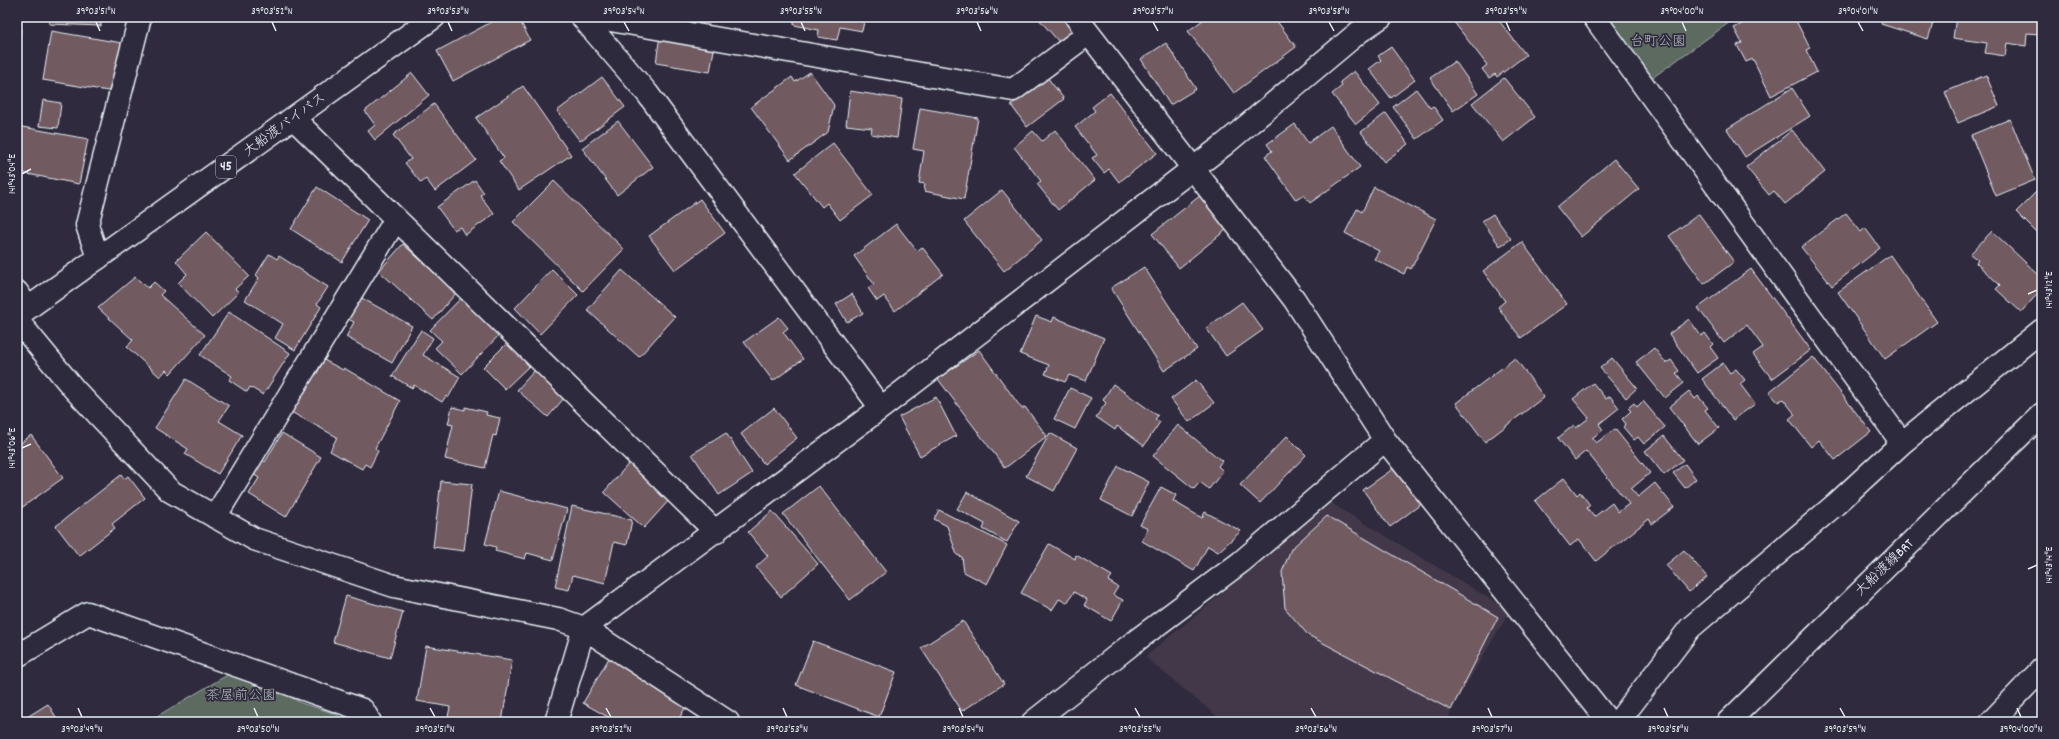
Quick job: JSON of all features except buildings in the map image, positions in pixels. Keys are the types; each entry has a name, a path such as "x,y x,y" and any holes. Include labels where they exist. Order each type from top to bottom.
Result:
{"main road":[{"path":"98,258 87,226 140,17"},
{"name":"大船渡バイパス","path":"20,309 98,258 294,119 434,17"},
{"path":"582,17 647,93 881,408"},
{"path":"594,17 1013,90 1082,26 1192,170 1294,299 1385,440 1609,722"},
{"path":"556,722 584,628 716,532 881,408 1192,170 1359,32 1381,17"},
{"path":"1594,17 1902,443"},
{"path":"294,119 716,532"},
{"path":"215,517 396,219"},
{"path":"20,309 74,389 170,491 254,539 394,586 558,619 584,628 728,722"},
{"path":"1618,722 1690,628 1836,504 1902,443 2042,330"},
{"name":"大船渡線BRT","path":"1728,722 2042,414"},
{"path":"1033,722 1133,643 1241,562 1385,440"},
{"path":"17,656 88,613 363,710 370,722"},
{"path":"1991,722 2042,669"}],"shaded area":[{"path":"1331,503 1510,611 1451,710 1448,722 1224,722 1145,657"}],"green space":[{"name":"台町公園","path":"1608,17 1737,17 1652,78"},
{"name":"茶屋前公園","path":"241,667 301,703 336,714 347,722 147,722"}]}
